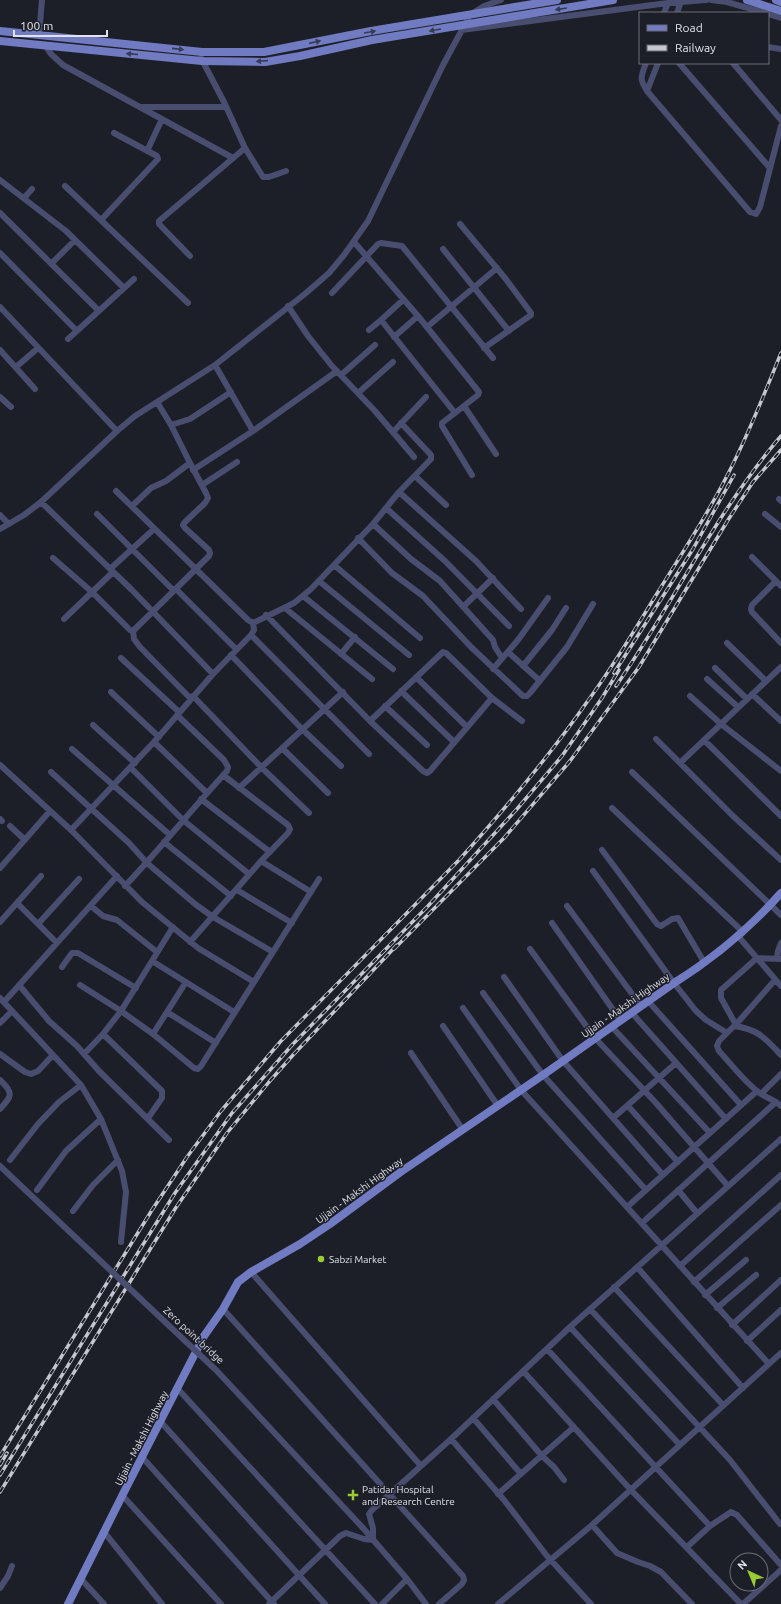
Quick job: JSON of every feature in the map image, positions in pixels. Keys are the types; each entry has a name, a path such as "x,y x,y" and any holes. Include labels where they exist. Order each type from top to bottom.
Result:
{"main road":[{"path":"0,31 198,51 264,52 470,14 557,0"},
{"path":"0,40 45,46 202,61 265,62 333,48 463,27 501,18 613,0"},
{"path":"747,0 781,11"},
{"path":"776,0 781,2"},
{"name":"Ujjain - Makshi Highway","path":"68,1604 160,1420 204,1336 223,1309 238,1282 251,1272 300,1244 402,1171 544,1075 704,962 760,917 781,893"}],"street":[{"path":"38,35 42,0"},
{"path":"0,530 41,502 135,416 215,365 306,293 328,273 354,242 368,221 470,14 484,6 501,0"},
{"path":"463,27 681,1 706,0"},
{"path":"711,0 727,2 762,12"},
{"path":"677,12 681,1"},
{"path":"664,12 668,3"},
{"path":"769,14 781,18"},
{"path":"45,46 63,65 233,158"},
{"path":"769,47 781,49"},
{"path":"198,51 245,148 263,177 269,178 286,171"},
{"path":"646,64 640,77 641,82 647,91 753,214 756,214 760,207 781,126"},
{"path":"647,91 658,64"},
{"path":"680,64 770,168"},
{"path":"734,64 781,120"},
{"path":"140,107 226,108"},
{"path":"147,151 162,119"},
{"path":"101,220 157,161 158,158 157,156 114,133"},
{"path":"190,256 161,227 159,221 245,148"},
{"path":"0,180 75,240 124,288"},
{"path":"64,186 188,303"},
{"path":"24,198 32,189"},
{"path":"1,214 99,311"},
{"path":"460,224 497,268 531,313 531,315 484,348"},
{"path":"52,263 75,240"},
{"path":"354,242 418,316 479,392 478,395 442,423 442,426 472,475"},
{"path":"332,293 381,243 402,246 493,358"},
{"path":"443,249 509,331"},
{"path":"0,253 76,330"},
{"path":"427,327 450,306 497,268"},
{"path":"68,339 134,278"},
{"path":"369,330 403,300"},
{"path":"288,306 307,334 339,373 414,457"},
{"path":"0,307 117,431"},
{"path":"394,337 418,316"},
{"path":"381,320 455,413"},
{"path":"193,470 339,373 375,345"},
{"path":"16,367 38,348"},
{"path":"0,350 36,389"},
{"path":"358,393 393,362"},
{"path":"215,365 253,431"},
{"path":"173,427 190,419 232,394"},
{"path":"0,397 11,407"},
{"path":"393,432 426,397"},
{"path":"133,631 210,553 183,525 184,522 205,503 208,498 173,427 157,402"},
{"path":"464,406 496,454"},
{"path":"253,623 266,615 285,608 303,596 373,524 399,492 432,457 401,423"},
{"path":"202,485 237,462"},
{"path":"132,506 152,488 190,463"},
{"path":"415,476 446,505"},
{"path":"116,491 248,620 253,623"},
{"path":"399,492 461,547 493,578 521,609"},
{"path":"41,502 112,570 152,613 213,674"},
{"path":"386,508 445,561 509,626"},
{"path":"97,514 132,550 236,649"},
{"path":"765,514 781,527"},
{"path":"0,515 9,524"},
{"path":"373,524 411,559 440,581 493,640 495,647 502,658"},
{"path":"64,619 154,528"},
{"path":"358,538 392,573 424,596 493,669 524,696 527,696 530,693 567,647 593,604"},
{"path":"752,557 779,584 752,605 752,612 781,643"},
{"path":"54,558 92,592 130,630 133,631"},
{"path":"334,565 420,638"},
{"path":"463,607 493,578"},
{"path":"319,581 409,655"},
{"path":"303,596 393,669"},
{"path":"493,669 518,640 548,598"},
{"path":"285,608 372,679"},
{"path":"524,666 552,630 566,608"},
{"path":"266,615 370,721 423,772 427,773 430,771 492,698"},
{"path":"71,830 156,740 178,713 236,649 251,635 254,630 253,623"},
{"path":"133,631 134,639 140,648 308,813"},
{"path":"251,635 369,754"},
{"path":"341,654 355,638"},
{"path":"727,643 766,681"},
{"path":"370,721 440,653 446,652 492,698 522,721"},
{"path":"508,652 540,681"},
{"path":"231,655 302,729 341,766"},
{"path":"121,658 228,764 227,771 125,886"},
{"path":"715,668 781,721"},
{"path":"680,763 749,696 780,670"},
{"path":"416,676 467,727"},
{"path":"707,679 738,707"},
{"path":"401,691 454,742"},
{"path":"111,692 207,793"},
{"path":"239,788 342,692"},
{"path":"690,696 721,724 781,771"},
{"path":"385,706 427,745"},
{"path":"93,725 133,765 183,820 249,874"},
{"path":"656,738 781,860"},
{"path":"704,740 781,816"},
{"path":"282,748 328,793"},
{"path":"72,749 170,835"},
{"path":"1,768 71,830 125,886 190,942 254,982"},
{"path":"51,772 129,843 147,863 195,904 213,917 273,952"},
{"path":"632,772 781,915"},
{"path":"190,942 290,829 288,825 223,775"},
{"path":"201,799 270,852"},
{"path":"612,808 740,934 757,958 781,986"},
{"path":"0,868 2,861 25,840 50,811"},
{"path":"10,826 25,840"},
{"path":"164,842 231,896"},
{"path":"602,850 657,924 661,926 672,919 678,918 704,962"},
{"path":"261,861 311,892"},
{"path":"593,871 696,1011 706,1020 727,1033"},
{"path":"0,922 41,876"},
{"path":"117,876 19,985 2,1000 81,1085 101,1119 122,1171 126,1192 121,1242"},
{"path":"38,924 79,879"},
{"path":"80,985 121,1010 194,1068 198,1068 201,1066 216,1043 234,1012 319,879"},
{"path":"237,890 292,923"},
{"path":"17,903 57,943"},
{"path":"91,906 103,916 117,920 157,952"},
{"path":"567,906 644,1004 741,1105"},
{"path":"552,923 621,1021"},
{"path":"84,1054 103,1034 121,1010 173,927"},
{"path":"781,943 778,951 779,959 757,958 721,990 721,998 735,1025 755,1031 764,1037 781,1055"},
{"path":"530,949 595,1038 728,1186"},
{"path":"62,967 72,953 78,952 136,988"},
{"path":"152,961 234,1012"},
{"path":"504,977 563,1061 663,1175"},
{"path":"642,1223 708,1163 779,1104 759,1093 717,1046 719,1041 775,980"},
{"path":"153,1034 186,982"},
{"path":"19,985 41,1013 169,1140"},
{"path":"483,993 544,1075 646,1190"},
{"path":"463,1008 521,1090 732,1325 769,1364"},
{"path":"0,1023 12,1011"},
{"path":"167,1012 216,1043"},
{"path":"632,1013 726,1119"},
{"path":"443,1026 498,1106"},
{"path":"612,1027 710,1133"},
{"path":"103,1034 162,1091 162,1098 148,1118"},
{"path":"411,1053 463,1130"},
{"path":"0,1054 25,1072 31,1074 38,1071 53,1055"},
{"path":"613,1118 676,1063"},
{"path":"627,1207 741,1105 759,1093 781,1074"},
{"path":"0,1080 8,1088 10,1094 9,1098 0,1109"},
{"path":"10,1160 38,1124 59,1102 81,1085"},
{"path":"628,1106 678,1162"},
{"path":"37,1190 66,1151 101,1119"},
{"path":"142,1457 272,1603 340,1536 346,1533 364,1539 373,1540 373,1528 369,1514 372,1510 451,1439 614,1287 781,1139"},
{"path":"73,1211 93,1185 118,1160"},
{"name":"Zero point bridge","path":"0,1166 217,1371 363,1528 407,1579 426,1604"},
{"path":"680,1266 781,1175"},
{"path":"678,1190 697,1213"},
{"path":"694,1282 781,1205"},
{"path":"705,1295 746,1260"},
{"path":"637,1267 742,1388"},
{"path":"251,1272 421,1466"},
{"path":"717,1308 756,1275"},
{"path":"732,1325 781,1280"},
{"path":"614,1287 723,1405"},
{"path":"223,1309 462,1576 464,1580 462,1584 439,1604"},
{"path":"590,1309 730,1460 781,1525"},
{"path":"747,1341 781,1310"},
{"path":"570,1327 680,1445"},
{"path":"547,1349 710,1526"},
{"path":"498,1604 592,1525 781,1353"},
{"path":"523,1372 630,1489 742,1604 781,1570"},
{"path":"177,1388 375,1604"},
{"path":"493,1399 564,1480"},
{"path":"472,1418 521,1474"},
{"path":"160,1420 325,1604"},
{"path":"498,1494 574,1427"},
{"path":"451,1439 551,1560 591,1604"},
{"path":"122,1495 221,1604"},
{"path":"687,1547 710,1526 730,1512 735,1513 781,1565"},
{"path":"592,1525 617,1553 661,1572 692,1604"},
{"path":"104,1532 162,1604"},
{"path":"0,1588 8,1576 12,1566"},
{"path":"81,1579 104,1604"},
{"path":"382,1604 407,1579"}],"railway":[{"path":"0,1456 152,1210 187,1157 221,1111 281,1041 476,841 541,763 597,689 716,497 746,437 781,353"},
{"path":"616,686 657,623 715,527 758,465 781,436"},
{"path":"394,949 504,838 570,761 639,667 728,520 753,482 781,450"},
{"path":"614,673 693,549 734,475"},
{"path":"0,1475 175,1193 232,1113 293,1044 428,906 517,809 562,756 602,698 619,670"},
{"path":"0,1492 175,1209 227,1133 293,1055 397,945"},
{"path":"0,1465 7,1453"}],"place":[{"name":"Sabzi Market","path":"321,1259"},
{"name":"Patidar Hospital and Research Centre","path":"353,1495"}]}
